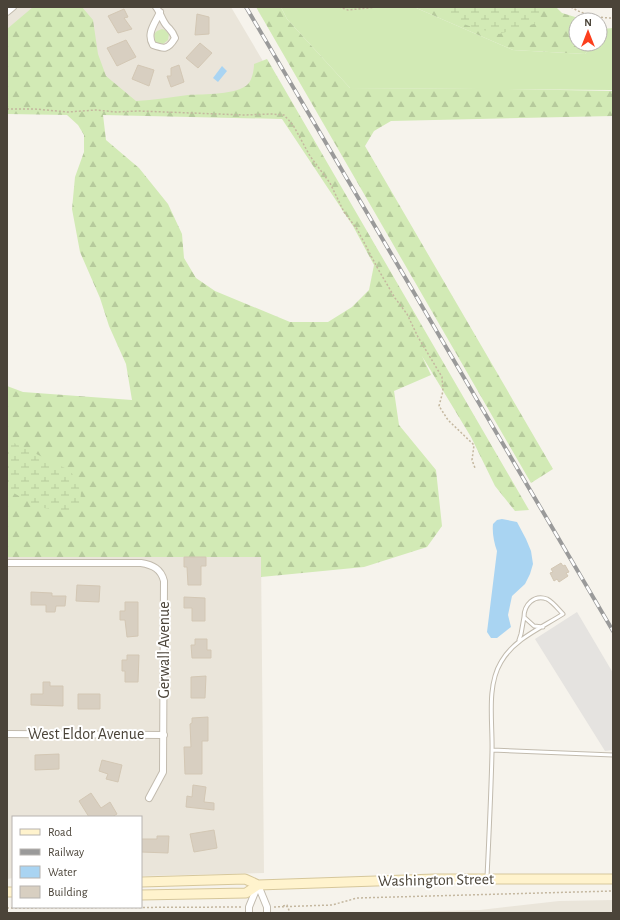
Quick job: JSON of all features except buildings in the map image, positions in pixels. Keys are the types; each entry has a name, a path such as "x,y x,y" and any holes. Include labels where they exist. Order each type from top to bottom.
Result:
{"main road":[{"name":"Washington Street","path":"142,882 245,879 258,885 435,879 613,879"},
{"name":"Washington Street","path":"142,895 246,892 258,885"}],"street":[{"path":"7,12 13,7"},
{"path":"158,10 166,25 173,32 175,38 171,45 166,48 160,48 153,45 150,40 150,32 158,10"},
{"name":"Gerwall Avenue","path":"7,563 141,563 150,564 160,571 164,581 163,772 149,798"},
{"name":"West Eldor Avenue","path":"7,734 164,735"},
{"path":"249,910 258,885"},
{"path":"258,885 267,910"}],"lane":[{"path":"487,879 493,678 500,663 518,641 563,614 552,602 546,599 539,598 532,600 524,611 521,634 518,641"},
{"path":"524,617 534,626 543,627"},
{"path":"492,750 613,755"}],"path":[{"path":"339,7 348,10 378,7"},
{"path":"571,7 580,12 599,18 613,18"},
{"path":"7,109 35,109 68,112 96,110 116,112 139,111 284,115 293,125 310,156 330,183 344,212 357,229 395,298 408,314 418,337 442,377 443,391 439,406 448,420 474,445 472,460 474,468"},
{"path":"267,910 287,905 288,907 332,905 357,898 613,891"},
{"path":"288,907 290,913"},
{"path":"7,908 249,910"}],"shaded area":[{"path":"7,7 231,7 290,107 7,106"},
{"path":"7,557 261,557 264,873 142,876 142,816 12,816 12,878 7,879"},
{"path":"577,612 613,673 613,750 605,751 535,639"},
{"path":"613,900 613,913 357,913 480,910 559,901"}],"green space":[{"path":"33,7 82,7 93,20 98,54 106,76 136,101 237,90 248,84 254,69 254,64 267,59 529,510 515,511 495,486 471,437 422,356 431,375 394,391 399,425 436,470 442,526 427,547 364,567 261,577 261,557 7,557 7,386 23,392 132,400 126,364 109,326 100,298 80,252 72,209 75,177 84,152 84,135 78,125 67,115 7,114 7,29","holes":["103,115 282,119 353,226 374,265 369,290 352,307 328,322 290,322 215,291 196,278 184,258 182,234 168,204 139,168 106,140"]},
{"path":"256,7 281,7 287,19 350,88 613,91 613,116 391,121 374,131 365,146 553,469 531,483"},
{"path":"281,7 414,7 513,50 585,54 587,52 608,52 608,28 613,28 613,90 350,88 287,19"},
{"path":"414,7 556,7 562,13 568,15 568,52 587,52 585,54 513,50"},
{"path":"443,7 539,7 541,14 534,24 499,34 452,20"},
{"path":"162,29 169,34 168,40 163,44 155,43 154,34"},
{"path":"12,442 71,471 81,492 80,505 69,512 38,507 12,492 7,486 7,443"}],"water":[{"path":"222,66 227,71 218,82 213,78"},
{"path":"502,519 517,522 531,551 533,564 525,584 512,596 508,615 511,627 497,638 491,638 487,632 497,551 493,524 497,520"}],"railway":[{"path":"246,7 613,631"}]}
